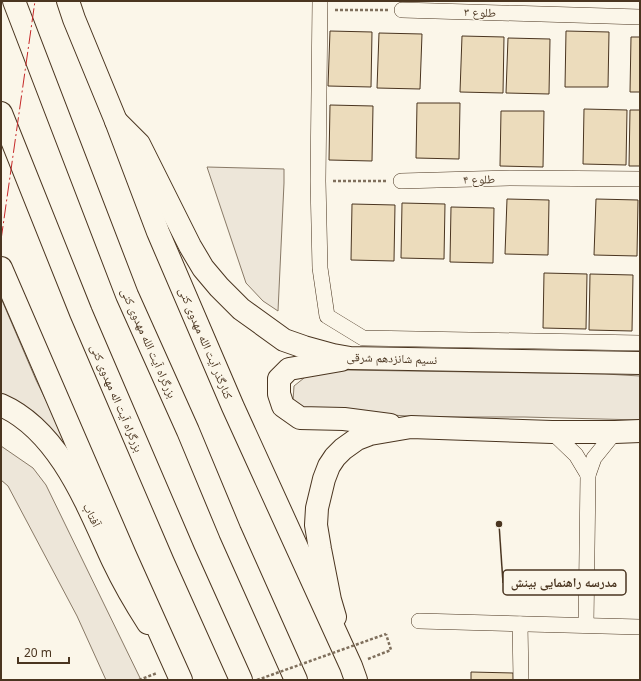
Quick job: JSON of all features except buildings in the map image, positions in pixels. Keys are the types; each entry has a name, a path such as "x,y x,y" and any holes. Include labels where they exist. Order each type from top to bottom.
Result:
{"main road":[{"name":"بزرگراه آیت الله مهدوی کنی","path":"14,1 127,295 296,680"},
{"name":"کنارگذر آیت الله مهدوی کنی","path":"68,1 158,232 227,392 353,673"},
{"name":"بزرگراه آیت اله مهدوی کنی","path":"1,113 81,313 241,680"},
{"name":"نسیم شانزدهم شرقی","path":"116,121 139,144 190,246 203,268 241,309 284,340 304,347 350,358 640,363"},
{"path":"1,268 115,534 181,680"},
{"path":"350,358 289,369 279,379 279,394 283,406 300,418 344,419 411,427 552,432 640,431"},
{"name":"آفتاب","path":"1,405 21,417 33,427 47,441 61,460 94,519 132,597 147,622 163,641"},
{"path":"353,673 330,600 316,525 317,508 324,479 329,466 343,448 357,439 370,434 411,427"}],"street":[{"path":"320,6 318,181 320,268 327,316 363,338 640,343"},
{"name":"طلوع ۳","path":"402,10 640,17"},
{"name":"طلوع ۴","path":"401,181 510,178 640,179"},
{"path":"552,432 576,455 588,475"},
{"path":"586,625 588,475 594,458 615,432"},
{"path":"419,621 640,627"},
{"path":"520,624 521,680"}],"path":[{"path":"320,6 402,10"},
{"path":"318,181 401,181"},
{"path":"256,680 386,634 392,650 353,673"}],"shaded area":[{"path":"207,167 284,169 278,311 263,301 246,283"},
{"path":"1,298 36,380 76,461 98,516 1,397"},
{"path":"345,370 605,374 640,376 640,420 524,417 423,417 299,409 293,401 294,386 309,374"},
{"path":"1,446 33,468 46,485 141,680 106,680 77,616 8,486 1,480"}],"power":[{"path":"1,240 35,1"}],"place":[{"name":"مدرسه راهنمایی بینش","path":"499,524"}]}
